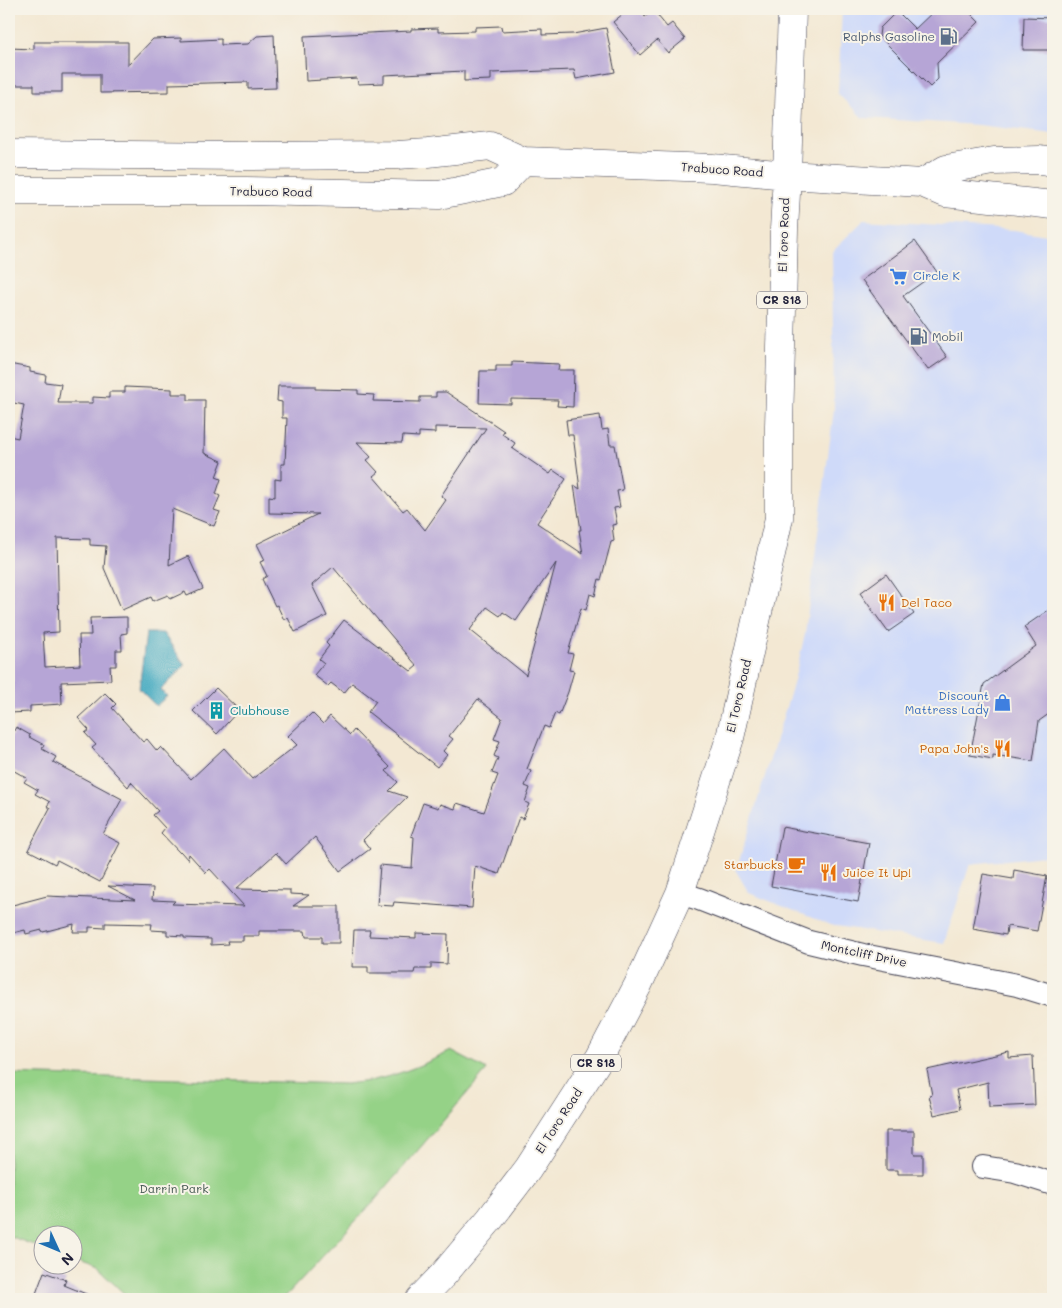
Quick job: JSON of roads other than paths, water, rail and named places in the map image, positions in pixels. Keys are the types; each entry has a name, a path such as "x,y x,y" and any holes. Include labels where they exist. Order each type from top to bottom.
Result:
{"main road":[{"name":"El Toro Road","path":"420,1299 490,1220 522,1176 600,1057 638,985 680,893 730,738 780,518 784,230 792,9"},
{"name":"Trabuco Road","path":"9,154 397,155 490,146 523,161 712,168 787,175 922,183 945,193 1053,205"},
{"path":"922,183 946,169 994,161 1040,160 1053,162"},
{"name":"Trabuco Road","path":"9,191 246,191 439,195 503,182 523,161"}],"street":[{"name":"Montcliff Drive","path":"680,893 699,898 809,942 863,955 1017,985 1053,996"},
{"path":"983,1167 1014,1172 1053,1184"}],"water":[{"path":"146,633 163,633 185,665 161,690 167,696 156,706 139,689"}],"place":[{"name":"Ralphs Gasoline","path":"949,37"},
{"name":"Circle K","path":"899,276"},
{"name":"Mobil","path":"918,337"},
{"name":"Del Taco","path":"887,603"},
{"name":"Discount Mattress Lady","path":"1003,703"},
{"name":"Clubhouse","path":"216,711"},
{"name":"Papa John's","path":"1003,749"},
{"name":"Starbucks","path":"797,865"},
{"name":"Juice It Up!","path":"829,873"}],"park label":[{"name":"Darrin Park","path":"174,1189"}]}
